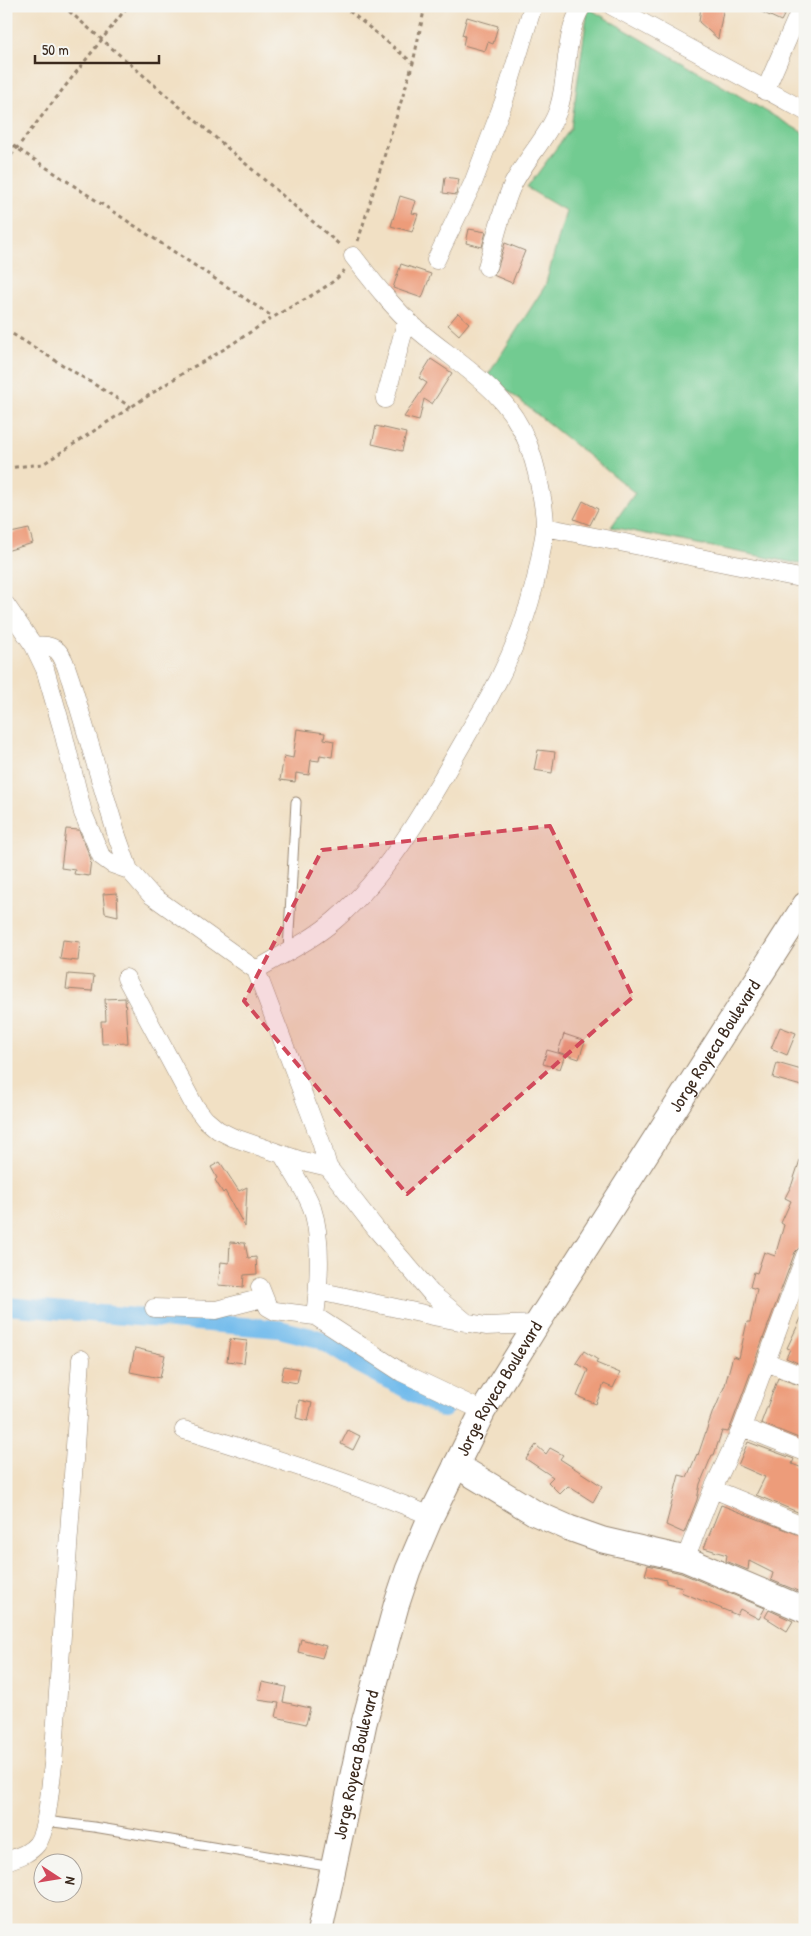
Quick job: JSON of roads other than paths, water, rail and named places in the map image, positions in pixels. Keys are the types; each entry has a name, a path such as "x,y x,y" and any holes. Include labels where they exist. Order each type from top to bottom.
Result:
{"street":[{"path":"436,260 473,183 504,101 533,6"},
{"path":"487,267 512,187 559,108 570,36 582,6"},
{"path":"612,6 765,91 805,111"},
{"path":"765,91 802,6"},
{"path":"256,970 314,936 335,920 360,896 390,860 442,780 491,696 526,613 538,573 545,527 538,478 528,444 513,412 484,381 417,329 384,296 353,256"},
{"path":"386,399 407,319"},
{"path":"545,527 805,579"},
{"path":"6,605 34,646 51,686 83,813 101,856 112,864 129,870"},
{"path":"34,646 51,645 57,649 62,658 71,681 129,870 151,895 256,970 321,1142 328,1167 430,1293 467,1322"},
{"name":"Jorge Royeca Boulevard","path":"320,1930 364,1723 396,1606 408,1570 431,1516 469,1439 536,1324 805,905"},
{"path":"126,978 194,1105 205,1119 218,1130 232,1137 328,1167"},
{"path":"282,1154 308,1201 316,1222 318,1290 314,1316"},
{"path":"685,1559 713,1489 742,1427 766,1362 798,1296 805,1256"},
{"path":"318,1290 467,1322 502,1326 536,1324"},
{"path":"154,1308 216,1310 262,1292 268,1307 275,1312 314,1316 401,1372 469,1439 535,1513 603,1540 685,1559 805,1610"},
{"path":"6,1860 22,1856 37,1844 45,1821 53,1765 81,1359"},
{"path":"766,1362 805,1377"},
{"path":"742,1427 805,1452"},
{"path":"184,1430 310,1470 370,1491 431,1516"},
{"path":"713,1489 805,1526"}],"lane":[{"path":"288,951 296,802"},
{"path":"45,1821 94,1827 332,1868"}],"waterway":[{"path":"6,1306 279,1329 319,1339 357,1363 444,1409"}]}
